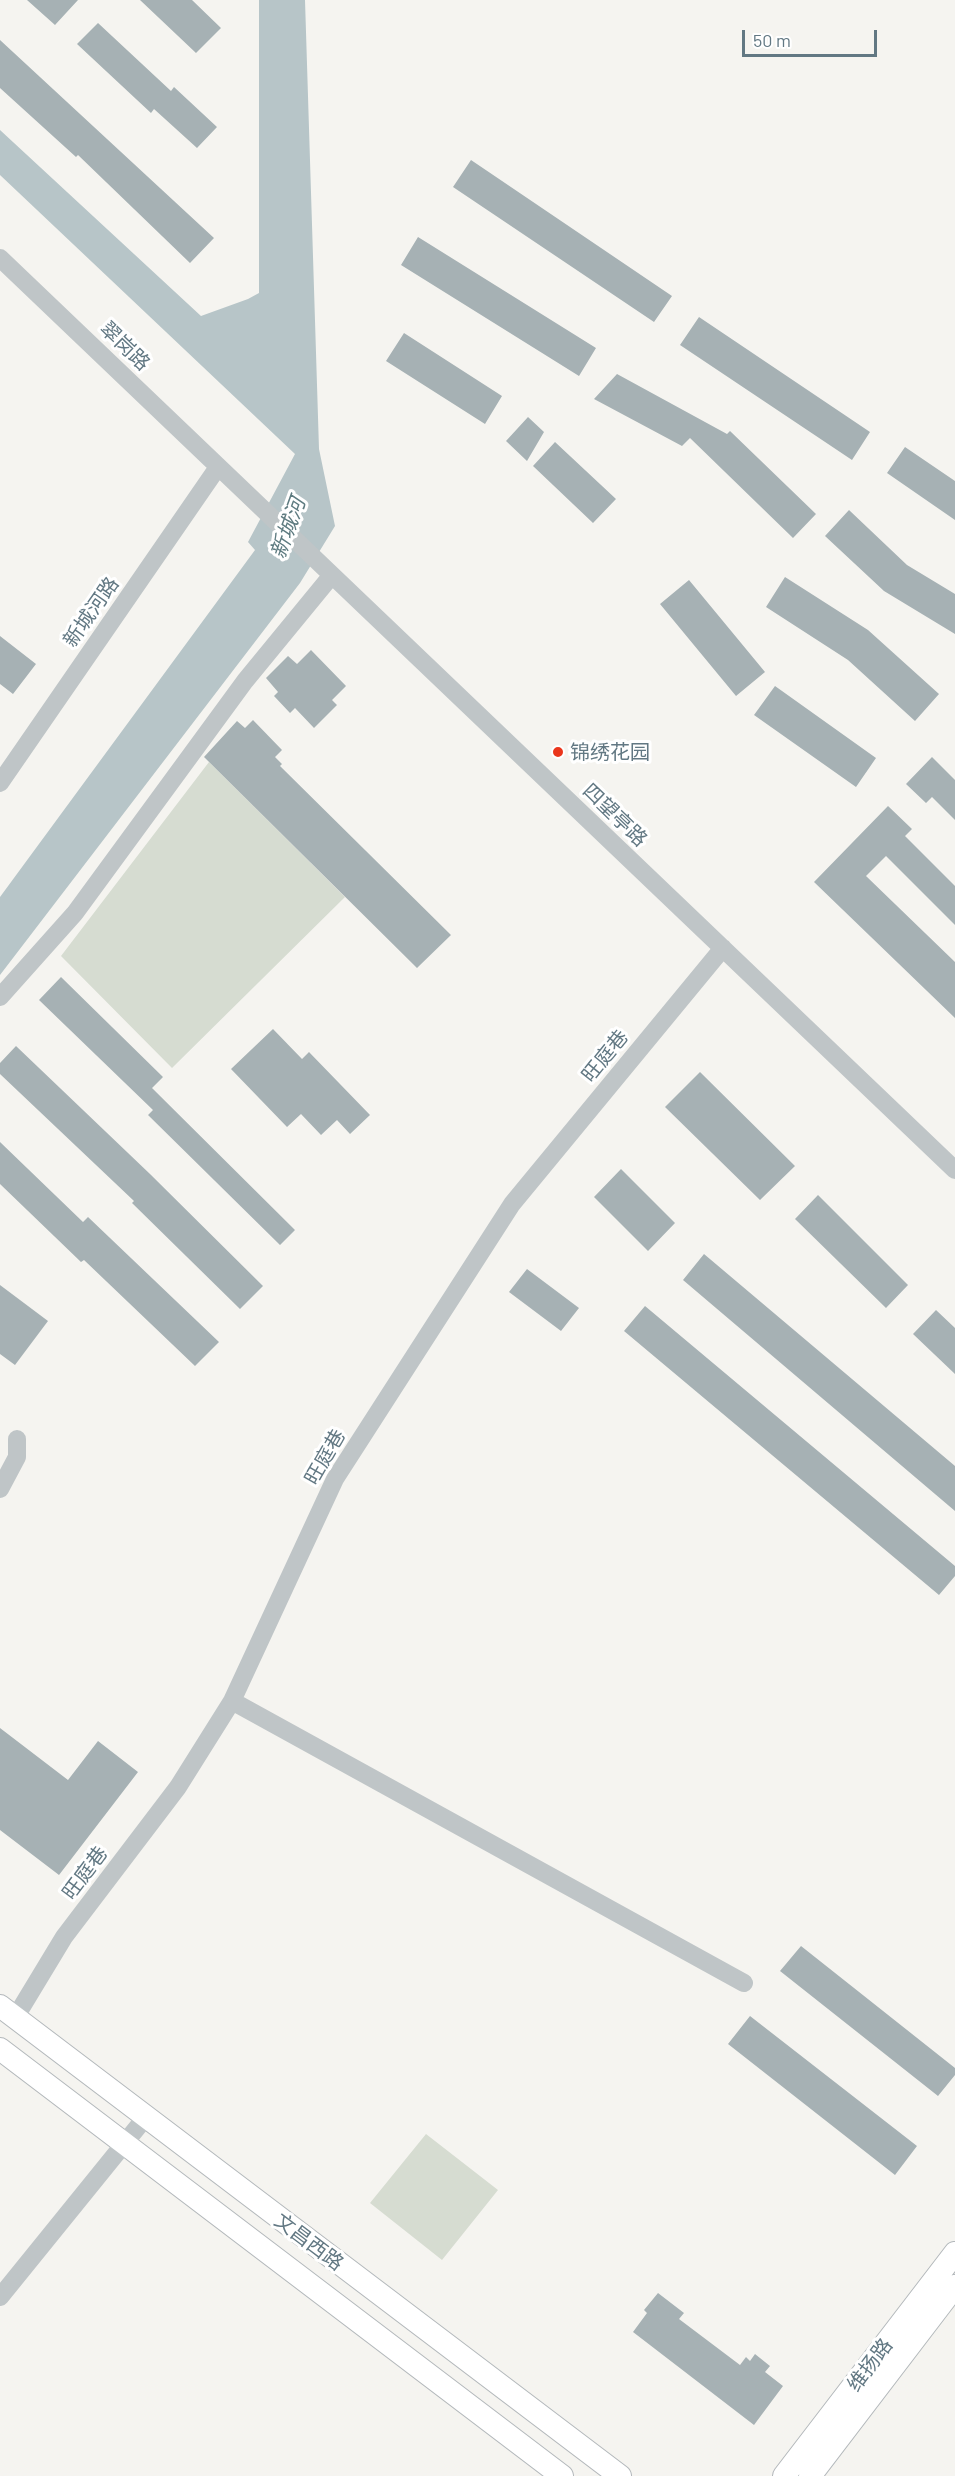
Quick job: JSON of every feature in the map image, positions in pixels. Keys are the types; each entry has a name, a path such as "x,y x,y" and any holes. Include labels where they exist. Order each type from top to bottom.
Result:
{"main road":[{"name":"文昌西路","path":"7,2012 620,2476"},
{"name":"文昌西路","path":"0,2049 562,2476"},
{"name":"维扬路","path":"790,2473 955,2253"},
{"name":"维扬路","path":"790,2473 955,2286"}],"street":[{"name":"翠岗路","path":"0,258 218,467"},
{"name":"四望亭路","path":"218,467 955,1170"},
{"name":"新城河路","path":"0,783 218,467"},
{"path":"0,997 75,913 245,681 332,575"},
{"name":"旺庭巷","path":"7,2012 178,1786 232,1701 335,1479 512,1204 723,948"},
{"path":"0,1489 17,1457 17,1438"},
{"path":"232,1701 744,1983"},
{"path":"0,2297 146,2118"}],"shaded area":[{"path":"209,762 345,897 172,1068 61,956"},
{"path":"426,2134 498,2190 442,2260 370,2203"}],"water":[{"name":"新城河","path":"259,0 305,0 319,449 335,526 300,583 0,975 0,897 255,550 248,542 295,454 0,175 0,130 201,316 248,299 259,293"}],"building":[{"path":"27,0 78,0 55,25"},
{"path":"140,0 192,0 221,28 196,53"},
{"path":"98,23 171,91 174,87 217,127 197,148 154,109 151,113 77,44"},
{"path":"0,40 214,238 190,263 78,155 76,157 0,88"},
{"path":"471,160 672,296 654,322 453,187"},
{"path":"418,237 596,348 579,376 401,265"},
{"path":"699,317 870,432 852,460 680,345"},
{"path":"404,333 502,396 485,424 386,361"},
{"path":"617,374 727,434 730,431 816,514 793,538 690,438 682,446 594,399"},
{"path":"528,417 544,432 527,461 506,441"},
{"path":"555,442 616,499 593,523 533,466"},
{"path":"905,447 955,481 955,520 887,473"},
{"path":"849,510 907,565 955,594 955,634 884,591 825,536"},
{"path":"785,577 868,630 939,694 915,721 848,660 766,607"},
{"path":"689,580 765,672 736,696 660,604"},
{"path":"0,636 36,664 13,694 0,684"},
{"path":"311,650 346,686 332,700 337,705 314,728 295,708 290,713 274,696 278,692 266,678 288,656 297,664"},
{"path":"775,686 876,758 856,787 754,715"},
{"path":"253,720 282,750 275,757 282,764 280,766 451,935 417,968 204,757 237,721 245,728"},
{"path":"932,757 955,780 955,820 932,797 926,803 906,784"},
{"path":"888,806 912,829 905,836 955,886 955,925 886,856 866,876 955,962 955,1018 814,882"},
{"path":"61,977 163,1077 152,1088 295,1230 280,1245 148,1115 153,1110 39,1000"},
{"path":"273,1029 302,1059 309,1052 370,1115 350,1134 337,1120 321,1135 301,1114 287,1127 231,1069"},
{"path":"16,1046 263,1286 240,1309 132,1203 134,1201 0,1074 0,1063"},
{"path":"700,1072 795,1166 760,1200 665,1107"},
{"path":"0,1142 83,1222 88,1217 219,1342 195,1366 0,1184"},
{"path":"621,1169 675,1223 648,1251 594,1197"},
{"path":"818,1195 908,1285 886,1308 795,1219"},
{"path":"704,1254 955,1466 955,1511 683,1280"},
{"path":"527,1269 579,1308 561,1331 509,1292"},
{"path":"0,1285 48,1321 15,1365 0,1354"},
{"path":"645,1306 955,1566 955,1576 939,1595 624,1331"},
{"path":"936,1310 955,1328 955,1374 913,1334"},
{"path":"0,1728 68,1780 98,1741 138,1772 59,1875 0,1830"},
{"path":"801,1946 955,2068 955,2075 938,2096 780,1971"},
{"path":"750,2016 917,2146 895,2175 728,2044"},
{"path":"658,2293 684,2313 679,2319 740,2365 746,2357 750,2361 755,2354 770,2366 765,2372 783,2386 754,2425 633,2332 647,2313 644,2310"}],"place":[{"name":"锦绣花园","path":"558,752"}]}
